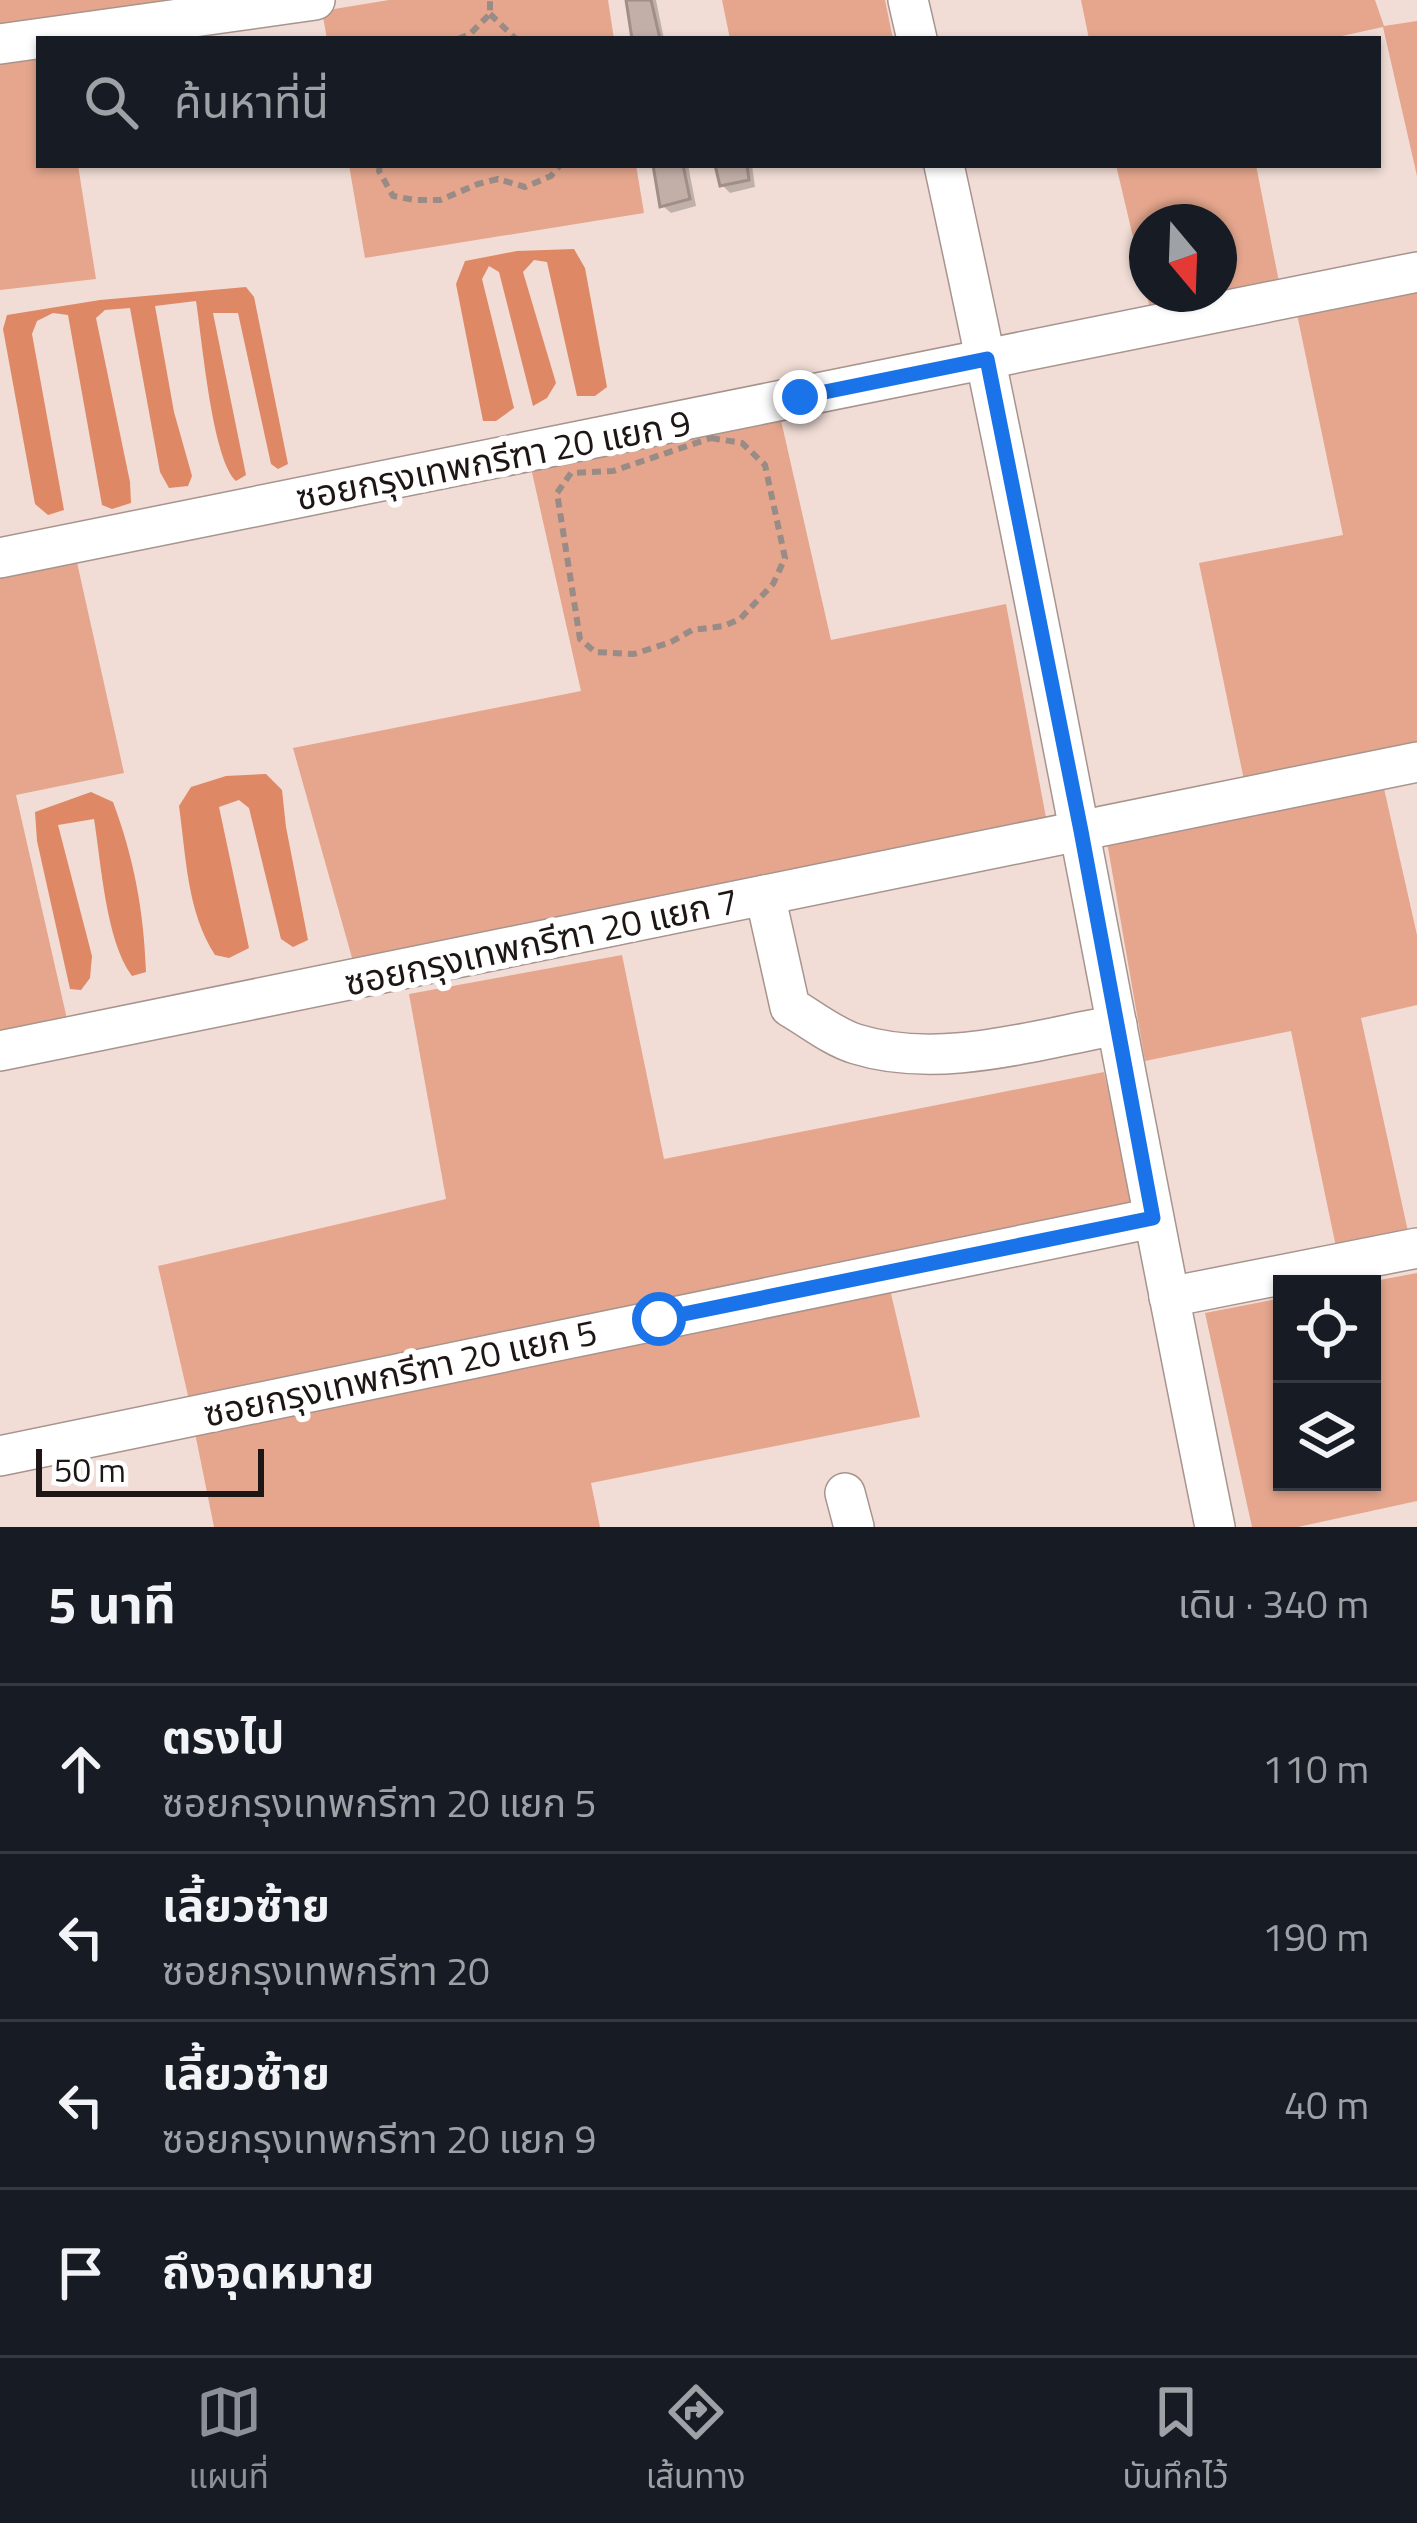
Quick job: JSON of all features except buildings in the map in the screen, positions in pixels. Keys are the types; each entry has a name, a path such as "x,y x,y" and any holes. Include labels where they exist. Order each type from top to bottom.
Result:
{"street":[{"path":"57,36 315,0"},
{"path":"908,0 915,36"},
{"path":"0,44 36,39"},
{"path":"945,168 1081,831 1215,1527"},
{"name":"ซอยกรุงเทพกรีฑา 20 แยก 9","path":"0,558 1417,272"},
{"name":"ซอยกรุงเทพกรีฑา 20 แยก 7","path":"0,1052 1417,762"},
{"path":"765,895 790,1007 850,1042 895,1054 952,1054 1117,1025"},
{"name":"ซอยกรุงเทพกรีฑา 20 แยก 5","path":"0,1456 1153,1218"},
{"path":"1168,1297 1417,1248"}],"path":[{"path":"465,36 490,14 490,0"},
{"path":"490,14 513,36"},
{"path":"380,168 393,196 440,200 498,179 525,187 551,176 558,168"},
{"path":"711,438 742,443 765,466 785,558 773,584 740,619 692,630 634,653 595,652 580,639 557,493 571,472 613,471 711,438"}],"shaded area":[{"path":"0,0 176,0 0,26"},
{"path":"389,0 608,0 614,36 326,36 322,11"},
{"path":"722,0 885,0 892,36 729,36"},
{"path":"1081,0 1375,0 1384,26 1417,21 1417,176 1383,27 1342,36 1088,36"},
{"path":"36,47 36,168 78,168 96,279 0,290 0,53"},
{"path":"350,168 636,168 644,213 365,258"},
{"path":"1117,168 1257,168 1280,287 1237,296 1237,204 1129,204 1129,220"},
{"path":"574,249 585,268 607,387 595,396 577,396 547,262 534,260 523,272 556,383 547,398 533,406 499,272 489,266 482,279 514,408 496,421 483,421 456,284 465,261 517,251"},
{"path":"246,287 254,297 288,464 278,469 271,464 238,313 213,313 246,475 236,481 214,424 196,301 155,306 174,412 192,476 188,486 169,488 160,472 130,308 105,310 96,318 131,503 112,509 102,505 68,315 53,313 37,321 32,334 64,510 48,515 35,504 3,329 7,315 100,300"},
{"path":"1417,290 1417,750 1244,780 1199,563 1343,535 1297,314"},
{"path":"780,416 831,640 1006,604 1047,823 354,965 293,748 581,691 531,468"},
{"path":"76,558 124,773 16,795 67,1019 0,1033 0,574"},
{"path":"266,774 282,790 308,940 293,947 281,939 249,808 239,800 219,807 249,948 229,958 215,955 193,902 179,806 191,787 226,776"},
{"path":"1383,784 1417,935 1417,1005 1361,1018 1409,1236 1336,1247 1291,1031 1145,1061 1107,842"},
{"path":"91,792 113,802 127,844 140,907 146,972 132,976 116,943 94,819 58,825 92,956 90,978 81,990 70,989 37,841 35,812"},
{"path":"622,955 664,1159 1104,1072 1134,1208 189,1400 158,1266 446,1199 409,994"},
{"path":"1417,1273 1417,1501 1298,1527 1252,1527 1205,1313 1273,1300 1273,1491 1381,1491 1381,1280"},
{"path":"889,1285 920,1417 591,1483 600,1527 214,1527 194,1428"}],"route":[{"path":"659,1319 1153,1218 987,359 800,397"}]}
